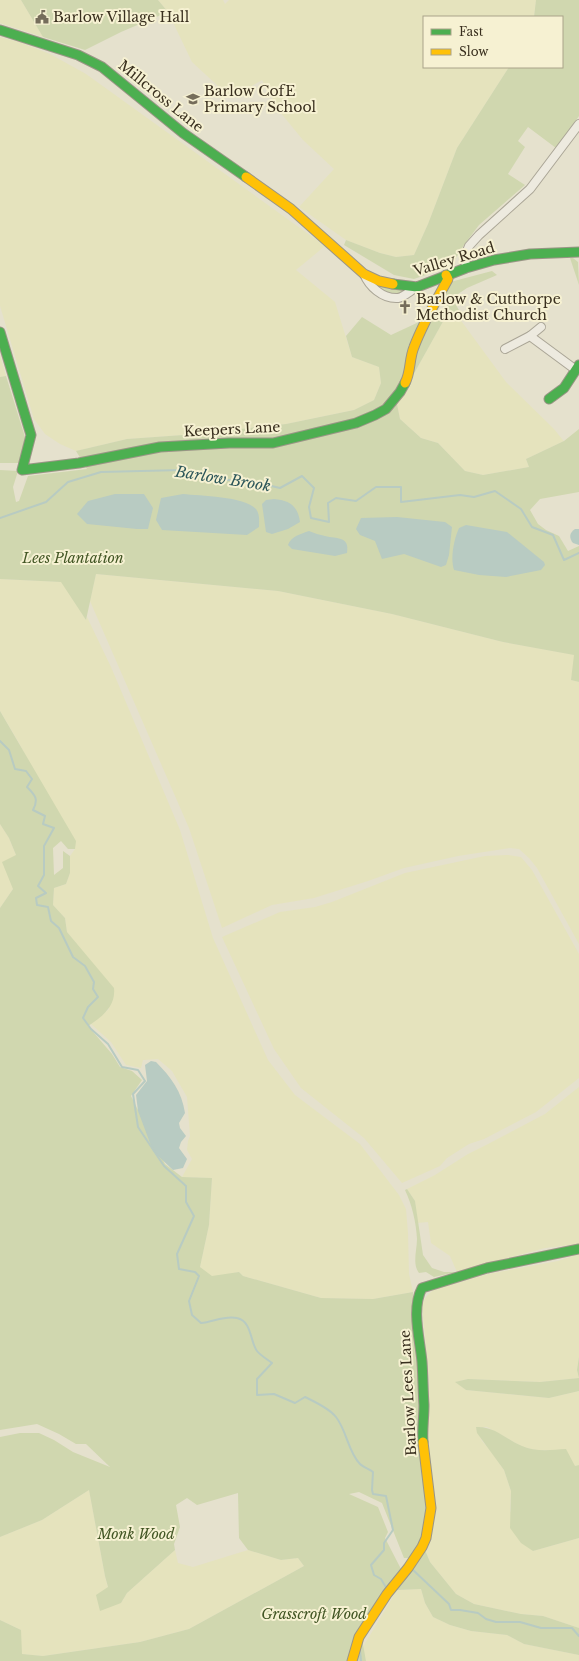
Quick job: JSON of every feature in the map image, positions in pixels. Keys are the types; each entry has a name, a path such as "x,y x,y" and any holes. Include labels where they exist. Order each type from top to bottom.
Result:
{"street":[{"name":"Millcross Lane","path":"0,30 78,55 102,68 116,77 157,113 183,133 291,209"},
{"path":"466,268 465,256 469,246 479,235 530,189 579,124"},
{"name":"Valley Road","path":"291,209 364,274 379,281 396,286 417,287 466,268 530,254 579,252"},
{"path":"364,274 368,283 388,297 399,298 417,287"},
{"name":"Keepers Lane","path":"0,332 31,435 22,470 79,463 160,447 229,443 273,443 356,423 386,409 400,392 408,377 414,347 427,316 448,279 446,275"},
{"path":"505,349 530,336 541,327"},
{"path":"530,336 578,368 564,388 548,399"},
{"name":"Barlow Lees Lane","path":"352,1661 359,1637 387,1594 406,1571 422,1547 427,1530 431,1508 422,1433 424,1408 423,1378 417,1311 418,1296 422,1288 487,1268 579,1249"}],"shaded area":[{"path":"0,0 21,0 43,37 0,23"},
{"path":"158,0 223,0 225,4 229,0 536,0 534,16 423,16 423,68 508,68 457,148 428,224 414,255 396,257 380,253 346,240 299,207 334,169 303,140 280,112 262,80 231,98 192,62 168,12"},
{"path":"0,37 19,42 50,54 86,74 325,246 296,270 335,302 352,357 379,367 381,383 374,400 354,410 286,424 197,434 127,439 76,451 60,444 45,434 34,419 0,306"},
{"path":"451,307 506,382 554,429 564,441 526,459 529,467 483,475 465,471 438,443 421,438 400,419 397,404"},
{"path":"0,356 6,376 0,377"},
{"path":"115,494 144,494 153,508 148,529 87,524 77,514 88,501"},
{"path":"183,494 242,501 256,509 259,518 259,527 247,535 162,530 156,520 161,498"},
{"path":"274,499 288,502 292,505 299,516 300,522 288,529 272,534 266,532 262,504 266,500"},
{"path":"397,517 445,522 452,527 449,555 446,565 441,567 404,554 382,559 375,541 360,535 356,529 361,518"},
{"path":"466,525 507,532 544,562 545,565 541,570 506,577 479,575 454,570 453,549 459,528"},
{"path":"575,529 579,529 579,545 573,543 570,537"},
{"path":"309,531 342,539 347,544 347,553 335,556 292,549 288,545 294,537"},
{"path":"96,574 278,591 392,614 503,642 575,655 571,680 579,682 579,944 537,868 519,849 510,848 458,856 404,868 314,898 272,905 222,928 189,828 90,601"},
{"path":"0,579 62,582 86,620 87,617 111,667 180,830 213,938 268,1060 295,1095 360,1144 399,1195 406,1209 409,1274 413,1292 373,1299 321,1298 243,1276 239,1272 212,1277 200,1267 209,1225 212,1178 182,1177 192,1159 187,1150 190,1136 187,1097 172,1071 158,1059 143,1060 141,1068 126,1065 111,1042 91,1024 109,1009 86,956 67,932 65,918 53,905 54,888 66,884 70,873 70,856 75,849 19,743 0,711"},
{"path":"0,824 9,838 16,855 13,889 0,908"},
{"path":"508,855 521,857 532,870 579,954 579,1078 536,1112 484,1139 469,1144 447,1158 440,1166 402,1183 364,1138 301,1088 274,1049 222,937 280,912 315,907 332,902 405,873 485,856"},
{"path":"151,1061 156,1062 171,1079 184,1105 185,1113 179,1123 180,1128 186,1136 181,1142 179,1148 187,1159 183,1168 173,1170 153,1151 138,1111 136,1095 147,1081 145,1065"},
{"path":"579,1087 579,1244 545,1248 457,1272 450,1256 431,1243 428,1222 417,1223 415,1201 407,1189 435,1175 468,1154 545,1114"},
{"path":"579,1254 579,1357 577,1370 579,1378 540,1382 468,1379 456,1382 466,1390 549,1398 579,1391 579,1465 575,1466 549,1450 536,1450 523,1447 487,1427 476,1427 482,1441 504,1470 511,1491 510,1511 533,1551 579,1538 579,1628 543,1616 521,1614 474,1604 456,1594 430,1562 425,1550 426,1426 429,1382 422,1305 425,1298 433,1290 488,1274 558,1261"},
{"path":"89,1490 108,1588 121,1603 127,1593 175,1550 178,1563 193,1567 248,1550 281,1560 298,1558 304,1566 189,1629 140,1642 43,1656 21,1654 21,1630 0,1620 0,1537 42,1520"},
{"path":"421,1589 425,1603 433,1617 450,1625 471,1631 507,1635 524,1644 579,1655 579,1661 366,1661 363,1647 397,1590"}],"green space":[{"path":"21,0 158,0 168,12 121,32 85,50 43,37"},
{"path":"536,0 579,0 579,116 556,148 528,127 518,141 525,147 508,174 525,185 479,225 454,261 440,270 414,279 394,275 344,245 346,240 380,253 396,257 414,255 428,224 457,148 508,68 563,68 563,16 534,16"},
{"path":"570,258 573,258 578,262 579,285"},
{"name":"Lees Plantation","path":"492,271 497,275 467,288 452,298 460,312 454,314 450,309 397,404 400,419 421,438 438,443 465,471 483,475 529,467 526,459 564,441 579,429 579,492 540,499 530,510 538,524 546,530 559,536 568,551 579,546 579,682 571,680 574,655 503,642 392,614 278,591 96,574 86,620 61,582 0,579 0,470 18,471 13,487 16,502 19,501 28,476 87,469 76,451 127,439 197,434 286,424 354,410 374,400 381,383 379,367 352,357 346,336 362,317 391,335 449,308 445,303 443,294 451,282"},
{"path":"372,282 406,289 397,294 383,290"},
{"path":"6,376 25,437 20,463 0,463 0,377"},
{"path":"0,711 76,841 75,849 68,849 61,841 53,848 54,875 63,868 63,851 70,856 70,873 66,884 54,888 53,905 65,918 67,932 114,988 113,1000 110,1006 103,1015 88,1026 112,1054 120,1067 132,1071 142,1080 131,1096 165,1164 182,1177 212,1178 209,1225 200,1267 212,1276 239,1272 243,1276 321,1298 373,1299 413,1292 428,1508 423,1537 410,1558 404,1558 382,1503 359,1492 349,1494 378,1507 388,1532 385,1538 401,1569 349,1661 0,1661 0,1620 21,1630 22,1654 43,1656 140,1642 189,1629 304,1566 298,1558 281,1560 248,1550 239,1538 238,1493 197,1505 187,1498 176,1505 180,1527 174,1544 175,1550 127,1593 121,1603 100,1611 96,1595 108,1587 89,1490 42,1520 0,1537 0,1437 20,1433 39,1433 54,1440 73,1452 110,1467 86,1444 76,1444 37,1424 0,1430 0,908 13,889 2,862 16,855 9,838 0,824"},
{"path":"407,1189 415,1201 423,1255 432,1268 444,1272 457,1272 434,1277 426,1272 419,1273 415,1261 417,1239 416,1226 412,1208 405,1190"},
{"path":"579,1357 579,1378 577,1370"},
{"path":"579,1378 579,1391 549,1398 466,1390 455,1382 468,1379 540,1382"},
{"path":"476,1427 483,1427 494,1431 527,1448 543,1450 566,1449 575,1466 579,1465 579,1538 533,1551 521,1543 510,1528 511,1491 504,1470 477,1433"},
{"path":"425,1550 430,1562 456,1594 474,1604 521,1614 543,1616 579,1628 579,1655 524,1644 507,1635 471,1631 450,1625 433,1617 425,1603 421,1589 397,1590 417,1564"},
{"path":"362,1639 366,1661 356,1661"}],"waterway":[{"name":"Barlow Brook","path":"0,518 46,502 68,482 101,472 182,470 213,480 246,480 280,488 302,476 314,488 309,507 311,518 329,522 328,503 336,498 356,501 376,487 401,487 401,502 460,495 474,497 495,491 521,509 532,527 553,535 564,560 579,553"},
{"path":"0,741 9,750 15,769 26,771 32,779 27,787 32,792 36,800 33,810 45,816 43,824 54,828 44,846 44,875 38,886 46,893 36,898 37,905 48,907 51,921 59,928 73,957 85,966 94,982 93,989 98,997 88,1007 83,1018 91,1029 108,1044 122,1067 138,1070 145,1081 133,1094 138,1127 164,1166 186,1186 186,1202 194,1216 177,1254 179,1269 195,1272 199,1276 189,1301 192,1315 201,1323 232,1317 242,1320 245,1323 257,1351 272,1363 257,1379 257,1395 274,1394 295,1403 305,1397 326,1408 336,1417 356,1459 361,1465 373,1472 373,1494 386,1496 393,1530 384,1543 384,1550 371,1565 374,1575 381,1579 387,1589"},
{"path":"412,1569 449,1604 451,1610 478,1613 486,1619 496,1622 520,1622 541,1628 572,1628 579,1636"},
{"path":"360,1650 361,1661"}],"traffic: fast":[{"path":"0,30 78,55 102,67 183,133 246,177"},
{"path":"393,284 417,287 466,268 494,260 530,254 579,252"},
{"path":"0,332 31,435 22,470 79,463 160,447 229,443 273,443 356,423 375,415 386,409 400,392 405,383"},
{"path":"549,399 564,388 579,365"},
{"path":"423,1442 424,1405 421,1353 417,1324 417,1305 422,1288 487,1268 579,1249"}],"traffic: slow":[{"path":"246,177 291,209 364,274 379,281 393,284"},
{"path":"405,383 414,347 448,279 446,275"},
{"path":"352,1661 359,1637 387,1594 408,1568 422,1547 426,1538 431,1508 423,1442"}],"place":[{"name":"Barlow Village Hall","path":"42,17"},
{"name":"Barlow CofE Primary School","path":"193,99"},
{"name":"Barlow & Cutthorpe Methodist Church","path":"405,307"}],"park label":[{"name":"Monk Wood","path":"136,1534"},
{"name":"Grasscroft Wood","path":"314,1614"}]}
